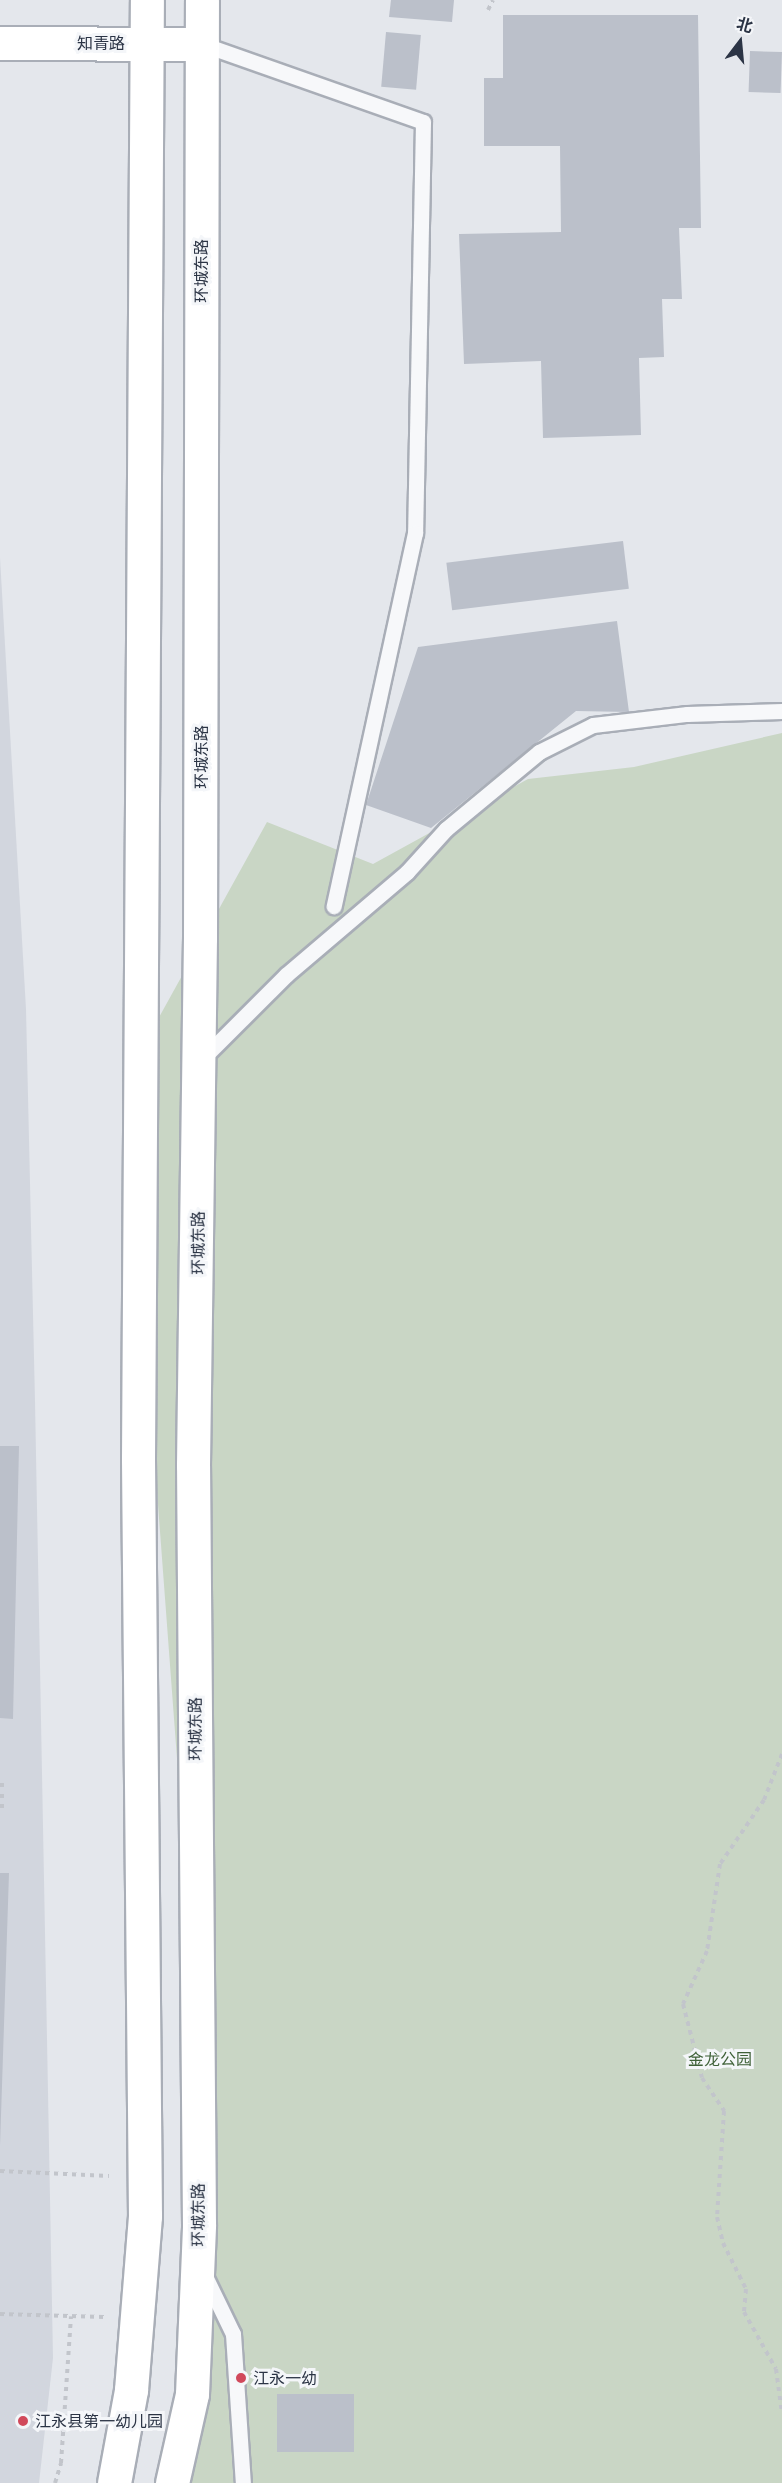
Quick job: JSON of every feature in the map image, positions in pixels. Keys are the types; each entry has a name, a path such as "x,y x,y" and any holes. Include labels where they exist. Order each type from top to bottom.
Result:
{"main road":[{"path":"114,2483 138,2318 146,2216 138,1448 147,0"},
{"name":"环城东路","path":"172,2483 192,2394 197,2262 193,1465 199,1062 202,0"},
{"name":"知青路","path":"0,43 202,44"}],"lane":[{"path":"202,44 423,122 415,533 334,906"},
{"path":"199,1062 286,975 407,872 446,829 539,752 593,725 687,714 782,711"},
{"path":"197,2262 233,2334 243,2483"}],"path":[{"path":"488,10 492,0"},
{"path":"782,1754 764,1800 720,1864 707,1951 683,2004 702,2078 724,2111 717,2217 723,2243 746,2289 744,2312 776,2369 782,2414"},
{"path":"0,2171 101,2179 121,2171"},
{"path":"0,2314 138,2318"},
{"path":"55,2483 61,2463 71,2316"}],"shaded area":[{"path":"0,558 26,1009 35,1401 53,2358 39,2483 0,2483"}],"green space":[{"name":"金龙公园","path":"782,733 782,2483 174,2483 214,2253 126,1077 267,822 373,864 528,779 634,767"}],"building":[{"path":"391,0 454,0 452,22 389,17"},
{"path":"503,15 698,15 701,228 679,228 682,299 662,299 664,357 639,358 641,435 543,438 541,361 464,364 459,234 561,232 560,146 484,146 484,78 503,78"},
{"path":"386,32 421,35 416,90 381,87"},
{"path":"750,51 782,52 781,93 749,92"},
{"path":"623,541 629,589 452,610 446,563"},
{"path":"617,621 629,712 576,711 431,828 366,805 418,647"},
{"path":"0,1446 19,1446 13,1719 0,1718"},
{"path":"0,1873 9,1873 0,2146"},
{"path":"277,2394 354,2394 354,2452 277,2452"}],"place":[{"name":"江永一幼","path":"241,2378"},
{"name":"江永县第一幼儿园","path":"23,2421"}]}
